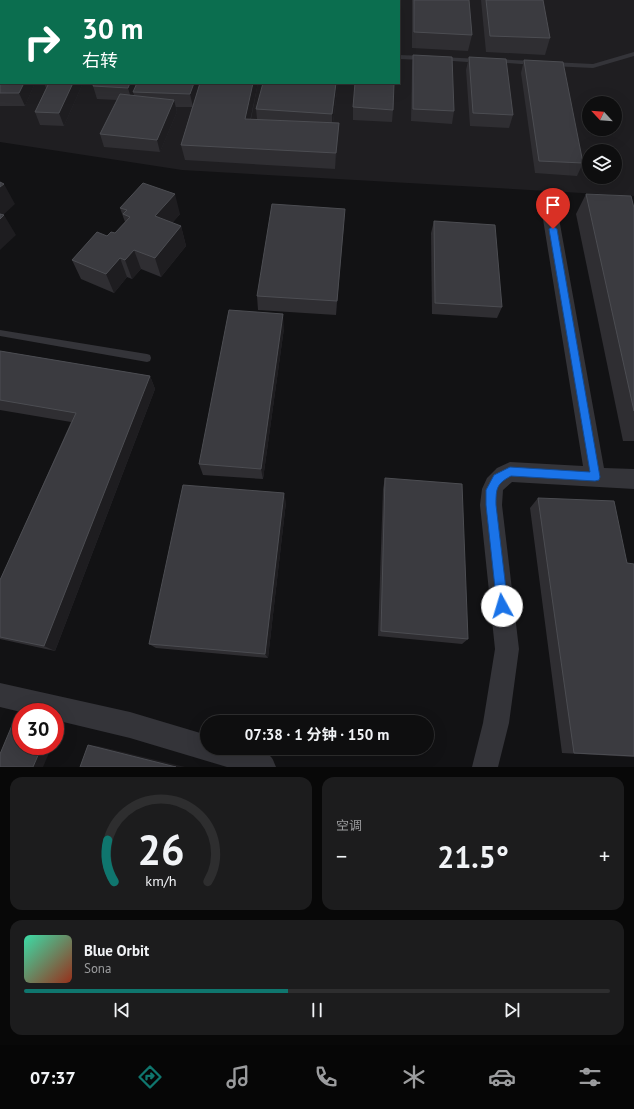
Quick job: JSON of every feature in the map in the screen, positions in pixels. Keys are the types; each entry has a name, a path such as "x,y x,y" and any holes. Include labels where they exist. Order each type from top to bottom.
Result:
{"street":[{"path":"550,214 595,477"},
{"path":"485,767 496,723 507,649 491,505 491,490 498,478 510,472 634,479"},
{"path":"0,695 130,725 260,764 263,767"}],"lane":[{"path":"546,64 593,66 634,54"},
{"path":"400,57 538,64"},
{"path":"0,333 147,358"}],"shaded area":[{"path":"400,0 634,0 634,196 182,170 0,142 0,84 400,84"}],"building":[{"path":"414,0 469,0 472,35 414,32"},
{"path":"486,0 543,0 550,38 490,36"},
{"path":"413,55 452,57 454,111 413,109"},
{"path":"469,57 506,59 513,115 473,113"},
{"path":"524,60 563,62 582,158 582,163 539,161"},
{"path":"0,84 24,84 19,93 0,93"},
{"path":"49,84 73,84 59,113 35,112"},
{"path":"94,84 130,84 128,88 93,86"},
{"path":"137,84 194,84 190,94 133,92"},
{"path":"200,84 253,84 245,119 339,123 336,153 181,145"},
{"path":"263,84 336,84 332,114 256,109"},
{"path":"355,84 394,84 393,110 353,107"},
{"path":"120,94 174,100 157,140 100,134"},
{"path":"143,183 175,194 155,216 181,226 155,258 134,250 125,260 120,258 106,274 72,260 97,232 107,236 111,232 115,233 130,217 123,214 127,210 120,208"},
{"path":"586,194 631,196 634,208 634,411"},
{"path":"272,204 345,209 337,301 257,296"},
{"path":"434,221 495,225 502,307 435,303"},
{"path":"229,310 283,314 261,469 199,464"},
{"path":"0,351 150,376 44,646 0,637 0,580 76,413 0,400"},
{"path":"385,478 462,484 468,639 381,631"},
{"path":"183,485 284,493 265,654 149,644"},
{"path":"538,498 614,501 627,563 634,564 634,756 574,753"},
{"path":"12,725 12,755 38,755 33,767 0,767 0,754"},
{"path":"88,745 176,767 80,767"}],"route":[{"path":"502,606 491,505 491,490 498,478 510,472 595,477 553,229"}]}
